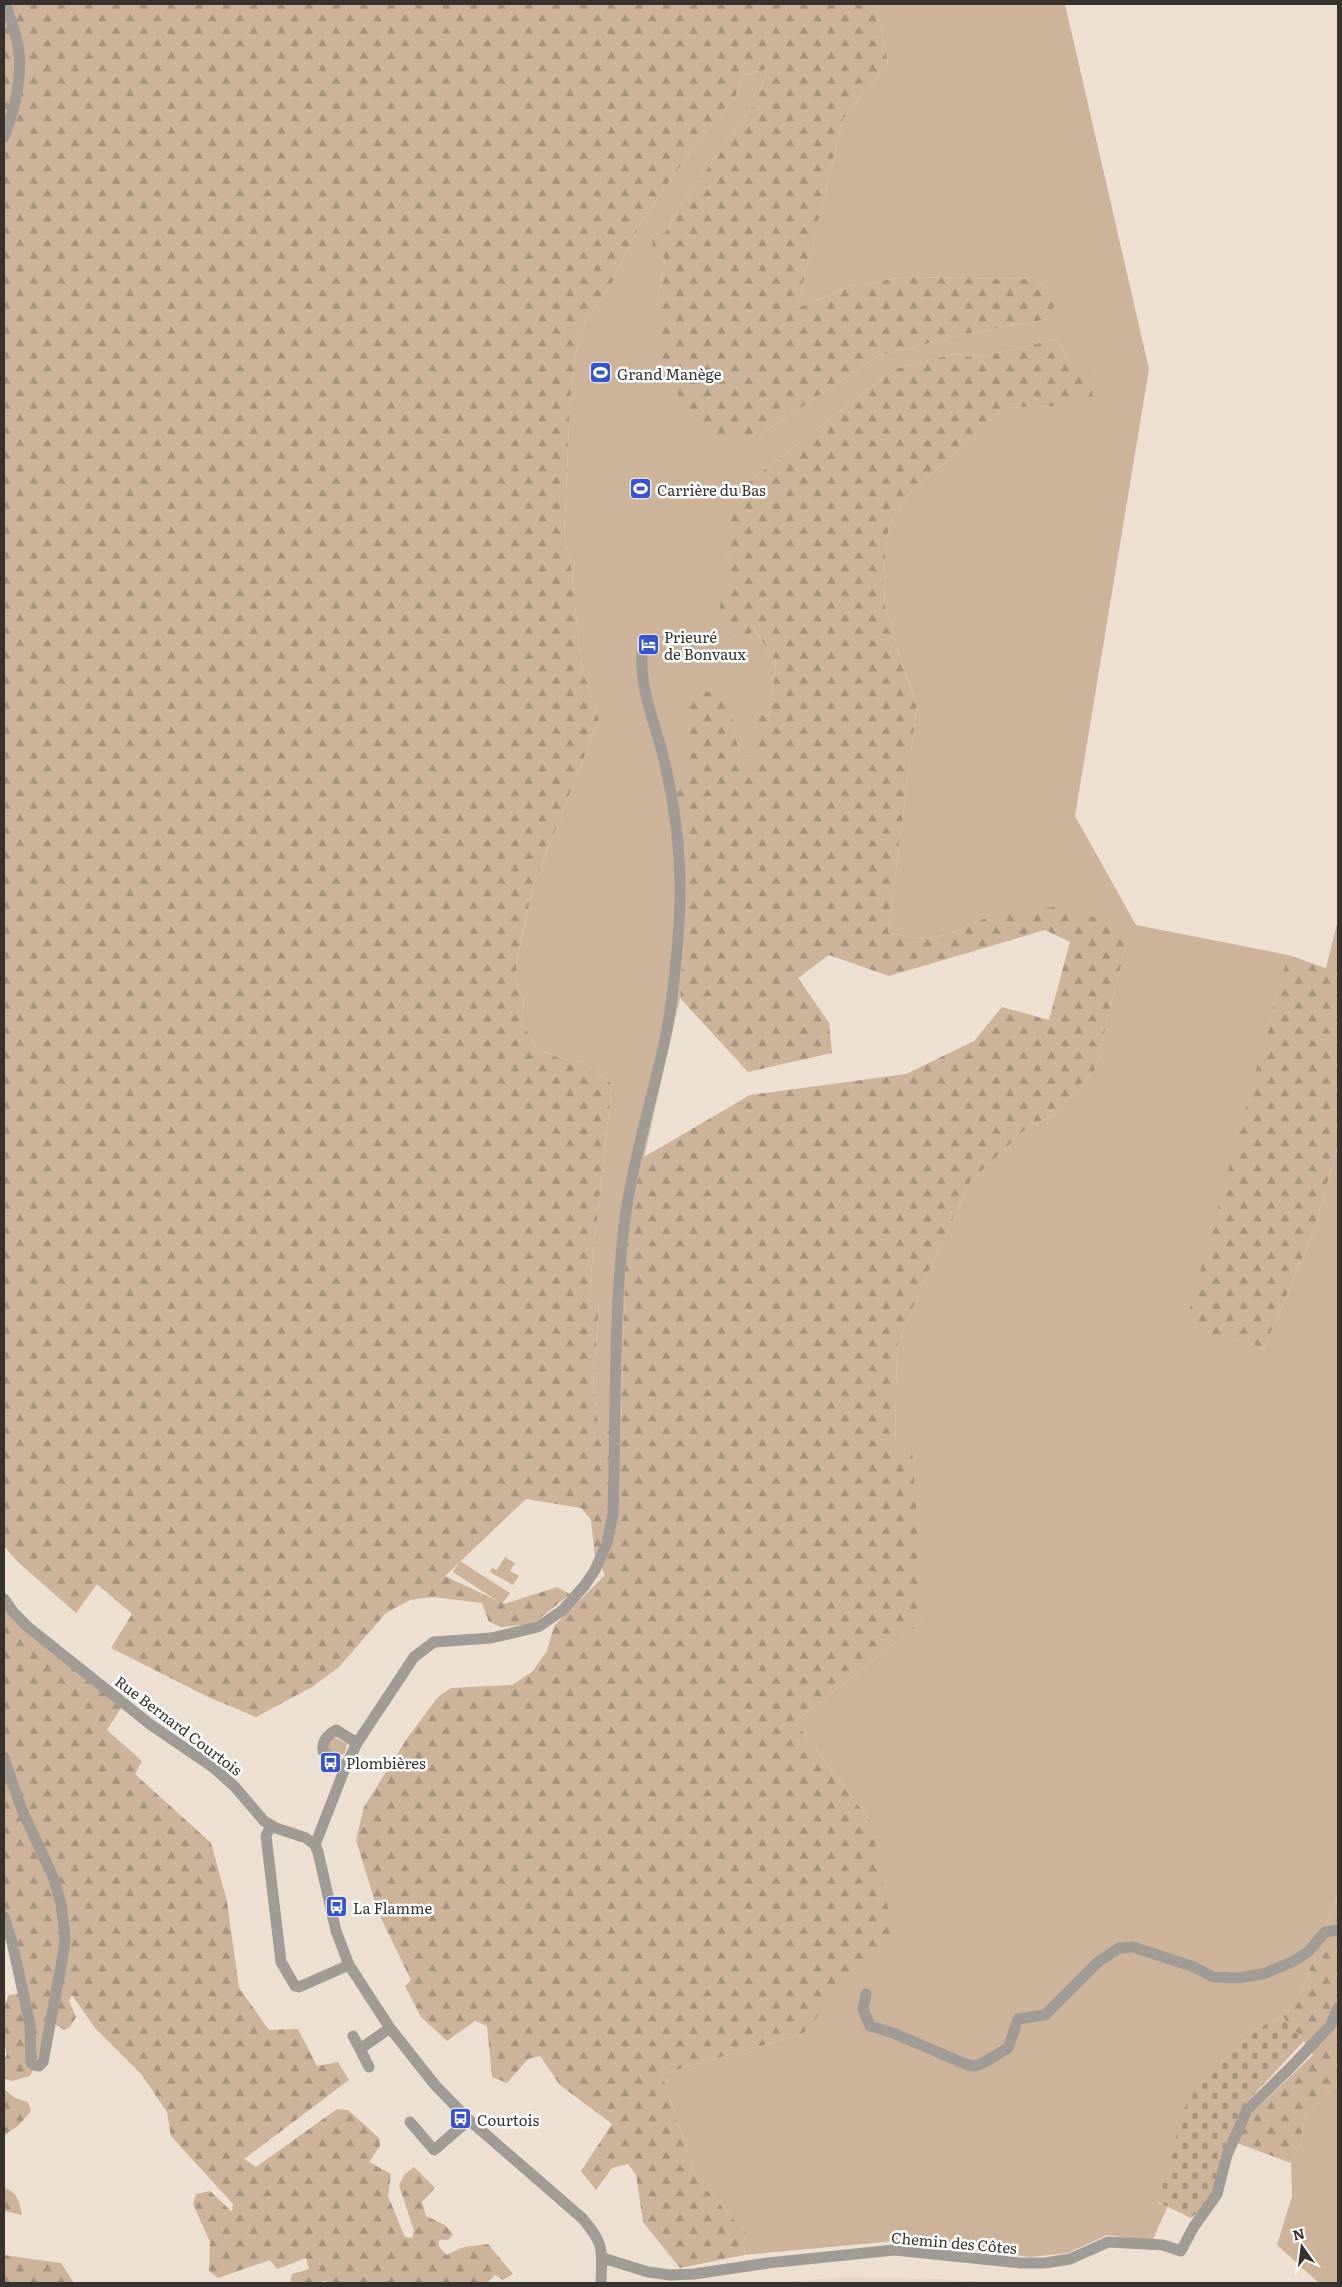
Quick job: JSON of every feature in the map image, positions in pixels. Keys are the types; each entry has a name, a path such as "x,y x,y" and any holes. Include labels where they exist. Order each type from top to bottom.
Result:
{"street":[{"path":"4,137 14,109 18,81 19,52 6,4"},
{"path":"598,2281 603,2258 597,2238 582,2218 469,2120 434,2085 390,2028 350,1965 336,1931 315,1845 345,1768 357,1743 414,1657 434,1642 491,1638 538,1627 563,1610 585,1585 595,1570 607,1543 611,1524 616,1434 617,1326 624,1226 630,1187 666,1031 678,936 680,903 680,844 676,812 665,762 645,699 641,673 642,654"},
{"name":"Rue Bernard Courtois","path":"4,1599 14,1613 28,1626 85,1672 151,1725 214,1768 235,1787 258,1815 271,1825 306,1838 315,1845"},
{"path":"345,1768 323,1751 322,1743 329,1734 336,1730 357,1743"},
{"path":"4,1759 22,1810 54,1879 61,1904 64,1926 65,1942 61,1966 43,2062 39,2066 31,2062 30,2024 4,1917"},
{"path":"271,1825 266,1836 278,1940 281,1962 291,1981 295,1986 300,1987 350,1965"},
{"path":"866,1994 863,2009 870,2026 893,2033 968,2065 975,2066 1008,2048 1018,2019 1045,2016 1098,1962 1119,1948 1133,1947 1194,1968 1213,1977 1236,1978 1263,1974 1280,1968 1309,1951 1325,1932 1338,1930"},
{"name":"Chemin des Côtes","path":"603,2258 648,2272 694,2274 768,2262 894,2250 1020,2263 1045,2263 1070,2259 1108,2242 1163,2246 1181,2251 1193,2228 1217,2194 1226,2155 1247,2110 1292,2067 1330,2026 1338,2008"},
{"path":"360,2049 390,2028"},
{"path":"353,2036 369,2067"},
{"path":"410,2122 434,2150 469,2120"}],"shaded area":[{"path":"845,2277 935,2279 1003,2283 775,2283"}],"green space":[{"path":"4,4 876,4 888,63 843,119 797,308 852,286 904,277 1034,279 1054,291 1054,318 970,333 878,356 760,435 728,440 704,428 686,415 659,349 657,307 665,258 653,253 652,234 665,233 678,209 757,100 767,69 744,75 735,97 693,148 641,222 611,285 579,330 570,402 564,539 570,556 581,664 599,719 533,887 517,959 516,981 524,1003 522,1022 536,1048 559,1058 585,1063 612,1084 588,1301 599,1302 593,1386 598,1421 621,1427 626,1247 631,1205 644,1157 750,1095 906,1074 974,1041 1002,1007 1049,1020 1070,942 1045,930 889,976 829,955 798,978 829,1023 832,1053 748,1072 680,998 684,943 683,836 687,817 680,811 676,788 686,781 687,718 695,690 725,694 732,716 740,756 755,762 755,713 769,716 776,663 753,627 749,638 734,640 718,615 725,585 733,579 726,547 730,522 751,480 895,369 954,354 976,358 1057,339 1066,357 1089,369 1093,397 1063,406 1002,408 952,457 910,492 889,524 883,574 885,605 901,661 917,705 888,932 918,939 947,935 983,919 1053,907 1121,924 1127,941 1095,1070 1053,1116 1029,1126 970,1182 922,1286 897,1346 895,1446 912,1450 924,1620 795,1722 871,1822 893,1933 802,2034 662,2074 697,2180 746,2232 744,2255 680,2268 643,2222 636,2175 628,2164 612,2168 596,2190 581,2171 612,2124 560,2085 540,2056 528,2059 507,2083 492,2077 487,2026 475,2021 447,2041 421,2017 405,1986 411,1980 378,1912 356,1840 364,1807 408,1737 438,1697 451,1688 512,1685 532,1672 547,1651 554,1626 605,1575 595,1556 591,1520 581,1508 526,1499 445,1576 504,1604 557,1587 570,1594 533,1624 501,1627 489,1622 482,1603 434,1597 410,1600 386,1613 339,1667 312,1687 256,1717 208,1697 111,1648 132,1614 97,1584 76,1613 18,1562 4,1546"},
{"path":"876,4 1065,4 1149,369 1075,816 1136,925 1288,955 1186,1326 1264,1348 1312,1236 1338,1146 1338,1894 1302,1989 1283,2017 1246,2033 1158,2203 1168,2206 1152,2241 1107,2235 1068,2253 1031,2257 895,2241 744,2255 746,2232 697,2180 662,2074 802,2034 871,1822 795,1722 924,1620 895,1447 897,1346 922,1286 970,1182 1029,1126 1053,1116 1095,1070 1127,941 983,919 947,935 918,939 888,932 917,705 901,661 885,605 883,574 889,524 910,492 952,457 1002,408 1063,406 1089,370 1066,357 1057,339 976,358 954,354 895,369 751,480 726,547 733,579 752,626 776,663 769,716 755,713 755,763 740,756 732,716 724,694 687,718 687,817 683,836 684,943 680,998 644,1157 631,1205 626,1247 621,1428 598,1421 593,1386 599,1303 588,1301 612,1084 585,1063 559,1058 536,1048 522,1022 524,1003 516,981 517,960 533,887 599,719 581,664 570,556 564,539 570,402 579,330 611,285 641,222 693,148 735,97 744,75 767,69 757,100 678,209 665,233 652,234 665,258 657,307 760,435 878,356 970,333 1054,318 1054,291 1034,279 904,277 852,286 797,308 843,119 888,63"},
{"path":"1338,920 1338,968 1326,968"},
{"path":"1288,955 1326,968 1338,968 1338,1146 1312,1236 1264,1348 1185,1326"},
{"path":"505,1557 515,1563 510,1571 519,1576 513,1585 490,1572 492,1568 497,1570"},
{"path":"460,1561 510,1593 502,1604 453,1572"},
{"path":"4,1607 121,1708 107,1730 142,1761 135,1774 211,1843 227,1901 239,1988 269,2030 298,2029 317,2066 338,2062 349,2080 244,2159 256,2167 337,2109 348,2110 379,2138 380,2146 369,2162 391,2174 388,2196 405,2237 412,2238 414,2231 399,2185 404,2175 414,2167 435,2188 422,2202 426,2216 445,2225 453,2234 448,2240 439,2240 439,2246 446,2255 464,2247 488,2244 513,2274 503,2280 495,2275 487,2283 336,2283 323,2281 322,2283 290,2283 292,2274 309,2269 306,2258 277,2269 270,2260 218,2278 209,2271 210,2242 193,2204 196,2194 210,2191 232,2212 233,2204 171,2136 167,2112 142,2075 95,2028 72,1995 69,2001 76,2017 70,2027 64,2030 47,2019 37,2060 30,2076 12,2081 4,2078 4,2061 7,2054 3,2032 4,2008 9,1995 27,1993 14,1937 4,1909"},
{"path":"334,1737 347,1744 345,1753 338,1757 327,1750 327,1746"},
{"path":"1338,1894 1338,2084 1305,2114 1301,2144 1291,2163 1237,2143 1250,2115 1313,2055 1304,2041 1283,2017 1302,1989"},
{"path":"1283,2017 1304,2041 1245,2104 1221,2157 1213,2193 1204,2207 1191,2218 1158,2202 1184,2109 1200,2079 1246,2033"},
{"path":"1338,2084 1338,2283 1319,2283 1277,2245 1292,2196 1291,2163 1301,2144 1305,2114"},
{"path":"4,2089 15,2098 28,2102 31,2111 18,2126 4,2135"},
{"path":"4,2188 15,2195 22,2215 4,2211"},
{"path":"4,2255 61,2263 74,2283 4,2283"}],"place":[{"name":"Grand Manège","path":"601,373"},
{"name":"Carrière du Bas","path":"641,489"},
{"name":"Prieuré de Bonvaux","path":"648,645"},
{"name":"Plombières","path":"330,1762"},
{"name":"La Flamme","path":"337,1907"},
{"name":"Courtois","path":"461,2119"}]}
